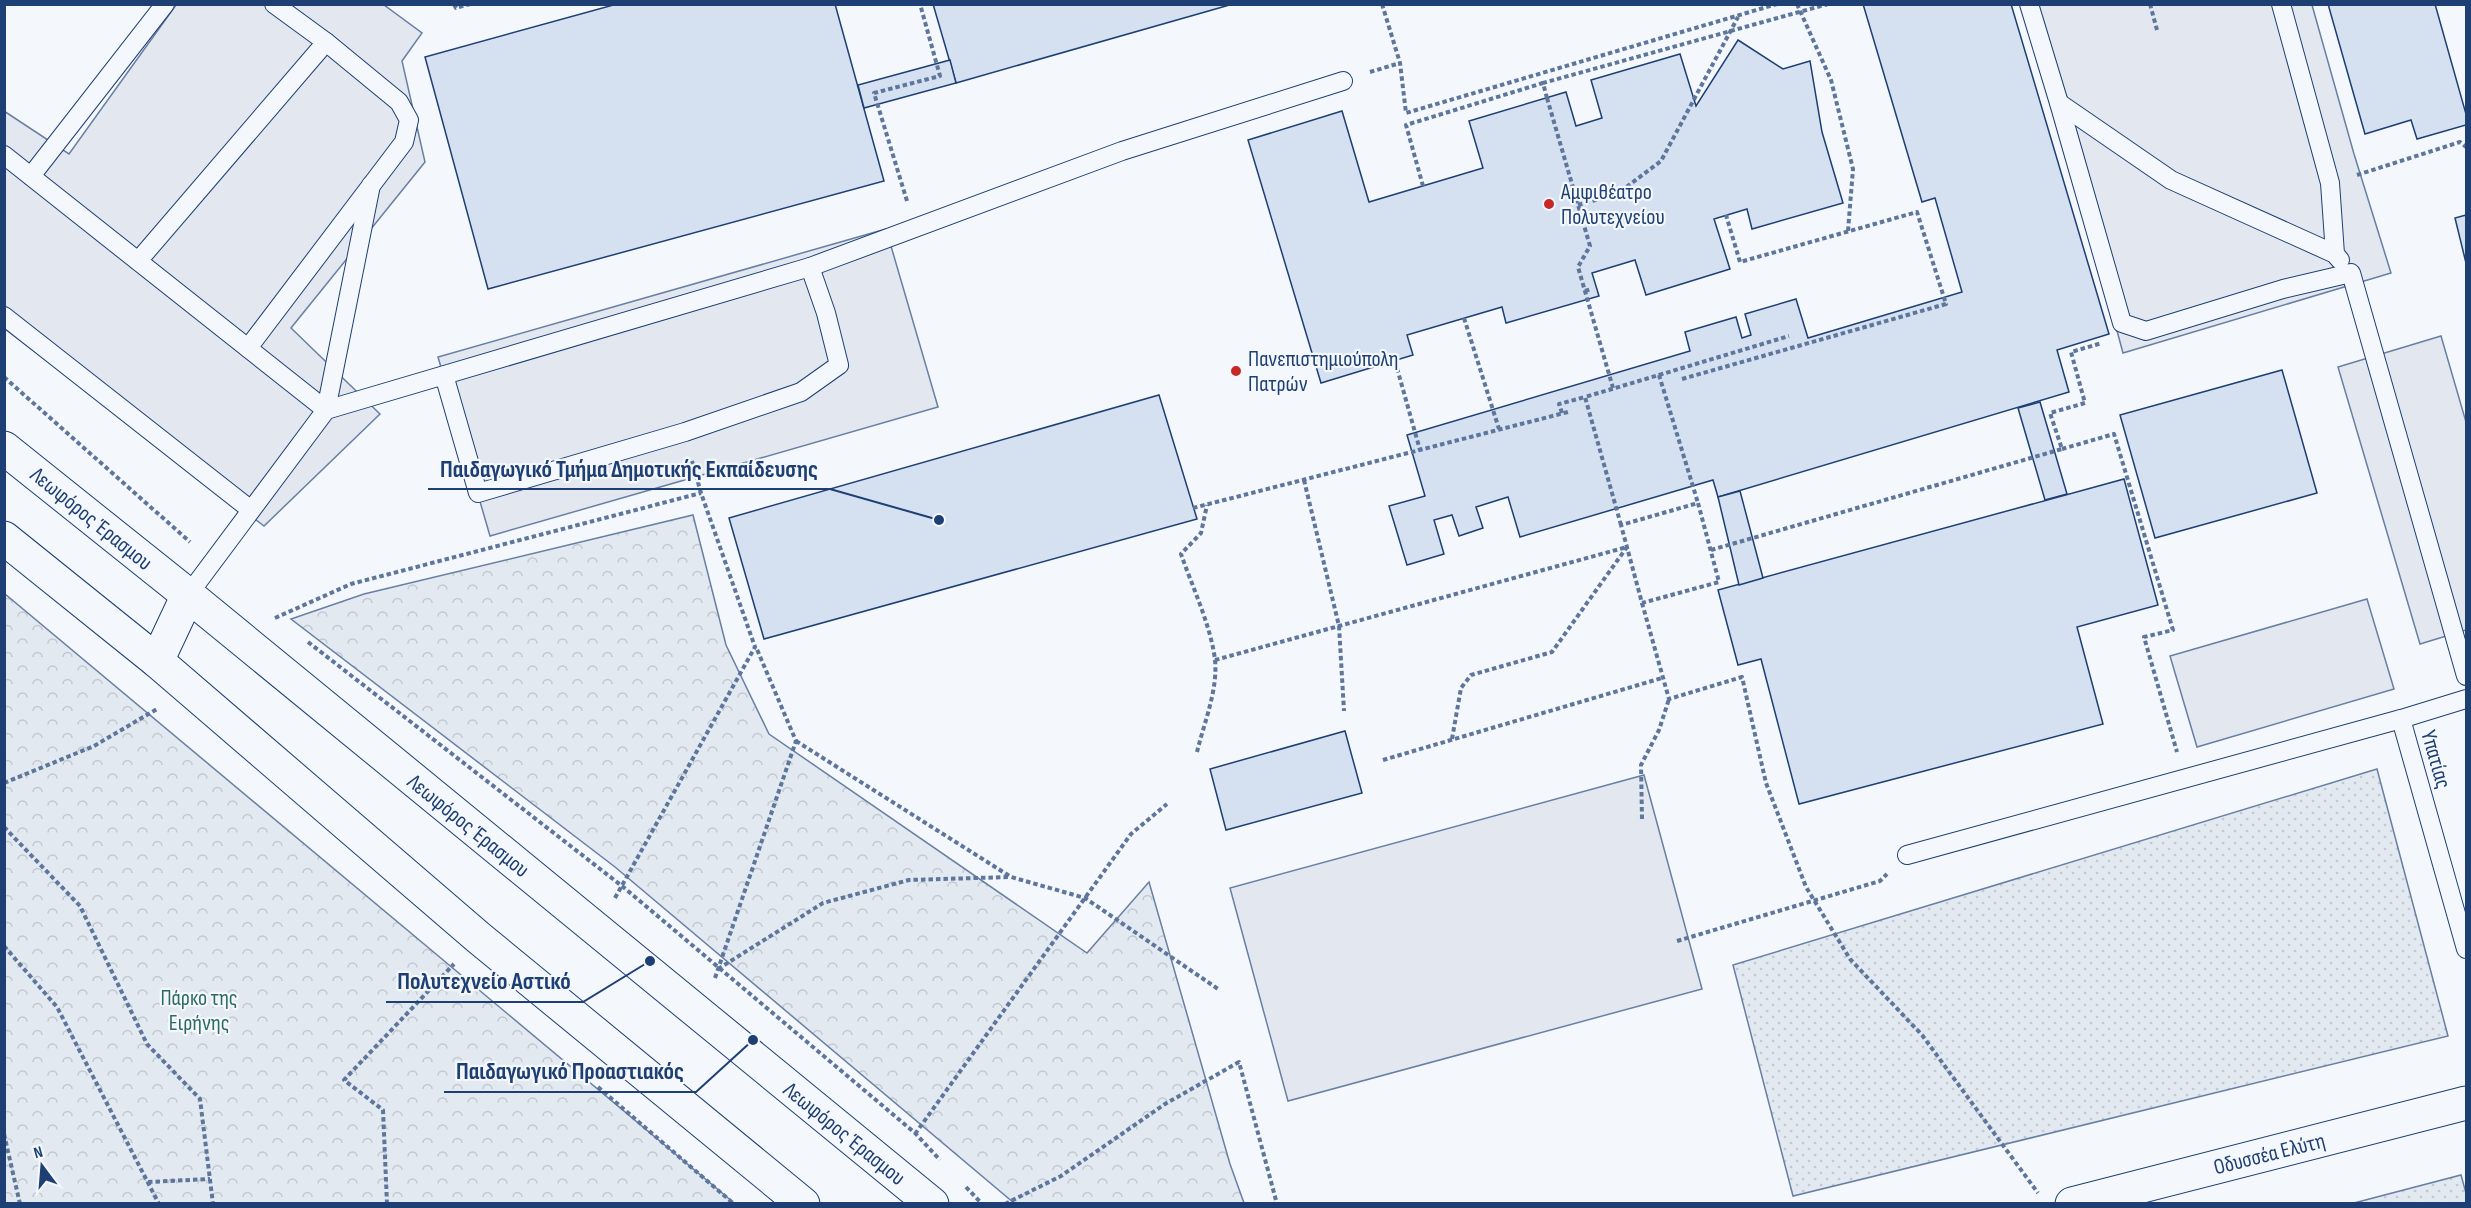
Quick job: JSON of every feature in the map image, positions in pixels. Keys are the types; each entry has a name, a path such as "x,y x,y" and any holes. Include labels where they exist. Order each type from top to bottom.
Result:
{"street":[{"name":"Λεωφόρος Έρασμου","path":"4,448 188,595 932,1203"},
{"path":"4,538 157,661 478,938 803,1203"},
{"path":"157,661 188,595"},
{"name":"Οδυσσέα Ελύτη","path":"2072,1203 2466,1103"}],"lane":[{"path":"32,176 165,4"},
{"path":"248,348 404,142 409,120 399,102 326,42 274,4"},
{"path":"2029,4 2122,323 2146,331 2283,289 2351,273"},
{"path":"2281,4 2330,183 2335,254"},
{"path":"138,261 326,42"},
{"path":"326,410 810,267 1122,152 1343,81"},
{"path":"2059,103 2171,180 2335,254 2351,273 2466,676"},
{"path":"4,155 326,410"},
{"path":"188,595 326,410 371,185"},
{"path":"444,375 478,493 685,432 801,392 840,365 826,313 810,267"},
{"path":"4,316 251,510"},
{"path":"1906,855 2401,720 2466,699"},
{"name":"Υπατίας","path":"2401,720 2466,949"}],"path":[{"path":"454,4 456,8 471,4"},
{"path":"915,227 874,93 940,76 920,4"},
{"path":"1382,4 1400,63 1406,113 1776,4"},
{"path":"1797,4 1831,80 1853,169 1848,231"},
{"path":"1423,186 1406,125 1543,83 1828,4"},
{"path":"2150,4 2157,30"},
{"path":"1578,206 1617,195 1661,161 1738,16"},
{"path":"1543,83 1590,246 1578,267 1613,388"},
{"path":"2330,183 2460,142 2466,147"},
{"path":"1682,379 1946,304 1917,212 1740,262 1726,215"},
{"path":"1585,291 1591,289"},
{"path":"1464,318 1499,429"},
{"path":"1562,413 1559,404 1789,336"},
{"path":"2062,449 2050,413 2085,403 2071,352"},
{"path":"1395,361 1420,450"},
{"path":"1642,603 1719,582 1698,503 1659,375"},
{"path":"4,376 212,562"},
{"path":"1585,397 1669,699 1659,730 1641,765 1642,819"},
{"path":"1193,508 1568,411"},
{"path":"685,432 701,494 756,647 796,741 1011,877 1085,898 1218,989"},
{"path":"1711,550 2114,434 2173,630 2144,637 2185,779"},
{"path":"1304,480 1339,626 1344,711"},
{"path":"267,624 276,617 351,584 701,494"},
{"path":"1621,525 1698,503"},
{"path":"1197,752 1212,694 1215,660 1208,631 1180,554 1201,533 1207,505"},
{"path":"1215,660 1627,547"},
{"path":"1452,739 1461,688 1471,675 1551,652 1627,547"},
{"path":"276,617 285,624"},
{"path":"304,639 622,886 717,969 915,1134 945,1165"},
{"path":"598,930 756,647"},
{"path":"1669,699 1742,677 1766,783 1806,887 1850,959 1922,1035 2040,1196"},
{"path":"1383,760 1662,678"},
{"path":"4,783 94,746 161,706"},
{"path":"702,1015 796,741"},
{"path":"886,1166 915,1134 1131,834 1167,804"},
{"path":"4,827 80,906 147,1044 200,1099 213,1203"},
{"path":"1677,940 1880,880 1906,855"},
{"path":"717,969 824,903 909,880 1011,877"},
{"path":"387,1203 383,1110 344,1080 478,938"},
{"path":"4,946 57,1007 159,1203"},
{"path":"1005,1203 1061,1176 1166,1104 1239,1062 1277,1203"},
{"path":"4,1134 20,1203"},
{"path":"148,1182 210,1179"},
{"path":"960,1180 982,1203"}],"green space":[{"path":"693,515 726,645 769,734 1087,953 1149,882 1230,1164 1244,1203 1014,1203 615,867 291,619 364,594"},
{"name":"Πάρκο της Ειρήνης","path":"5,594 734,1203 5,1203"},
{"path":"2377,769 2448,1036 1793,1196 1733,965"},
{"path":"2461,1175 2466,1203 2354,1203"}],"shaded area":[{"path":"176,5 384,5 422,33 402,61 425,162 291,328 380,414 264,526 5,329 4,111 69,154"},
{"path":"2023,5 2312,5 2354,154 2391,273 2123,353 2065,138"},
{"path":"886,229 938,407 490,536 438,357"},
{"path":"2441,336 2466,422 2466,630 2420,644 2338,367"},
{"path":"2367,599 2394,689 2197,747 2170,656"},
{"path":"1644,775 1702,989 1288,1101 1230,888"}],"building":[{"path":"617,4 835,4 884,181 488,289 425,57"},
{"path":"933,4 1233,4 956,83"},
{"path":"1863,4 2011,4 2109,334 2057,350 2069,392 1718,497 1713,480 1520,537 1508,497 1476,507 1483,528 1459,536 1452,515 1434,520 1444,554 1407,565 1389,506 1425,496 1407,435 1690,351 1685,332 1736,317 1742,338 1751,335 1745,314 1796,299 1808,338 1962,292 1935,198 1922,202"},
{"path":"2328,4 2435,4 2466,114 2466,125 2417,139 2411,120 2365,134"},
{"path":"1738,40 1783,69 1810,61 1822,132 1843,203 1752,229 1747,209 1714,219 1730,269 1646,295 1635,260 1592,273 1599,296 1506,323 1502,307 1407,335 1413,355 1321,383 1248,140 1342,111 1369,202 1483,168 1469,121 1566,92 1576,126 1602,118 1591,80 1680,54 1696,106"},
{"path":"950,60 956,83 864,108 858,85"},
{"path":"2466,215 2466,263 2455,218"},
{"path":"2282,370 2317,493 2155,538 2120,415"},
{"path":"1159,395 1197,519 764,639 729,518"},
{"path":"2040,402 2067,494 2045,500 2018,408"},
{"path":"2124,479 2158,605 2077,627 2103,724 1799,804 1761,659 1738,665 1718,590"},
{"path":"1740,491 1763,578 1739,585 1718,497"},
{"path":"1345,731 1362,793 1226,830 1210,769"}],"place":[{"name":"Αμφιθέατρο Πολυτεχνείου","path":"1549,204"},
{"name":"Πανεπιστημιούπολη Πατρών","path":"1236,371"},
{"name":"Παιδαγωγικό Τμήμα Δημοτικής Εκπαίδευσης","path":"939,520"},
{"name":"Πολυτεχνείο Αστικό","path":"650,961"},
{"name":"Παιδαγωγικό Προαστιακός","path":"753,1040"}]}
